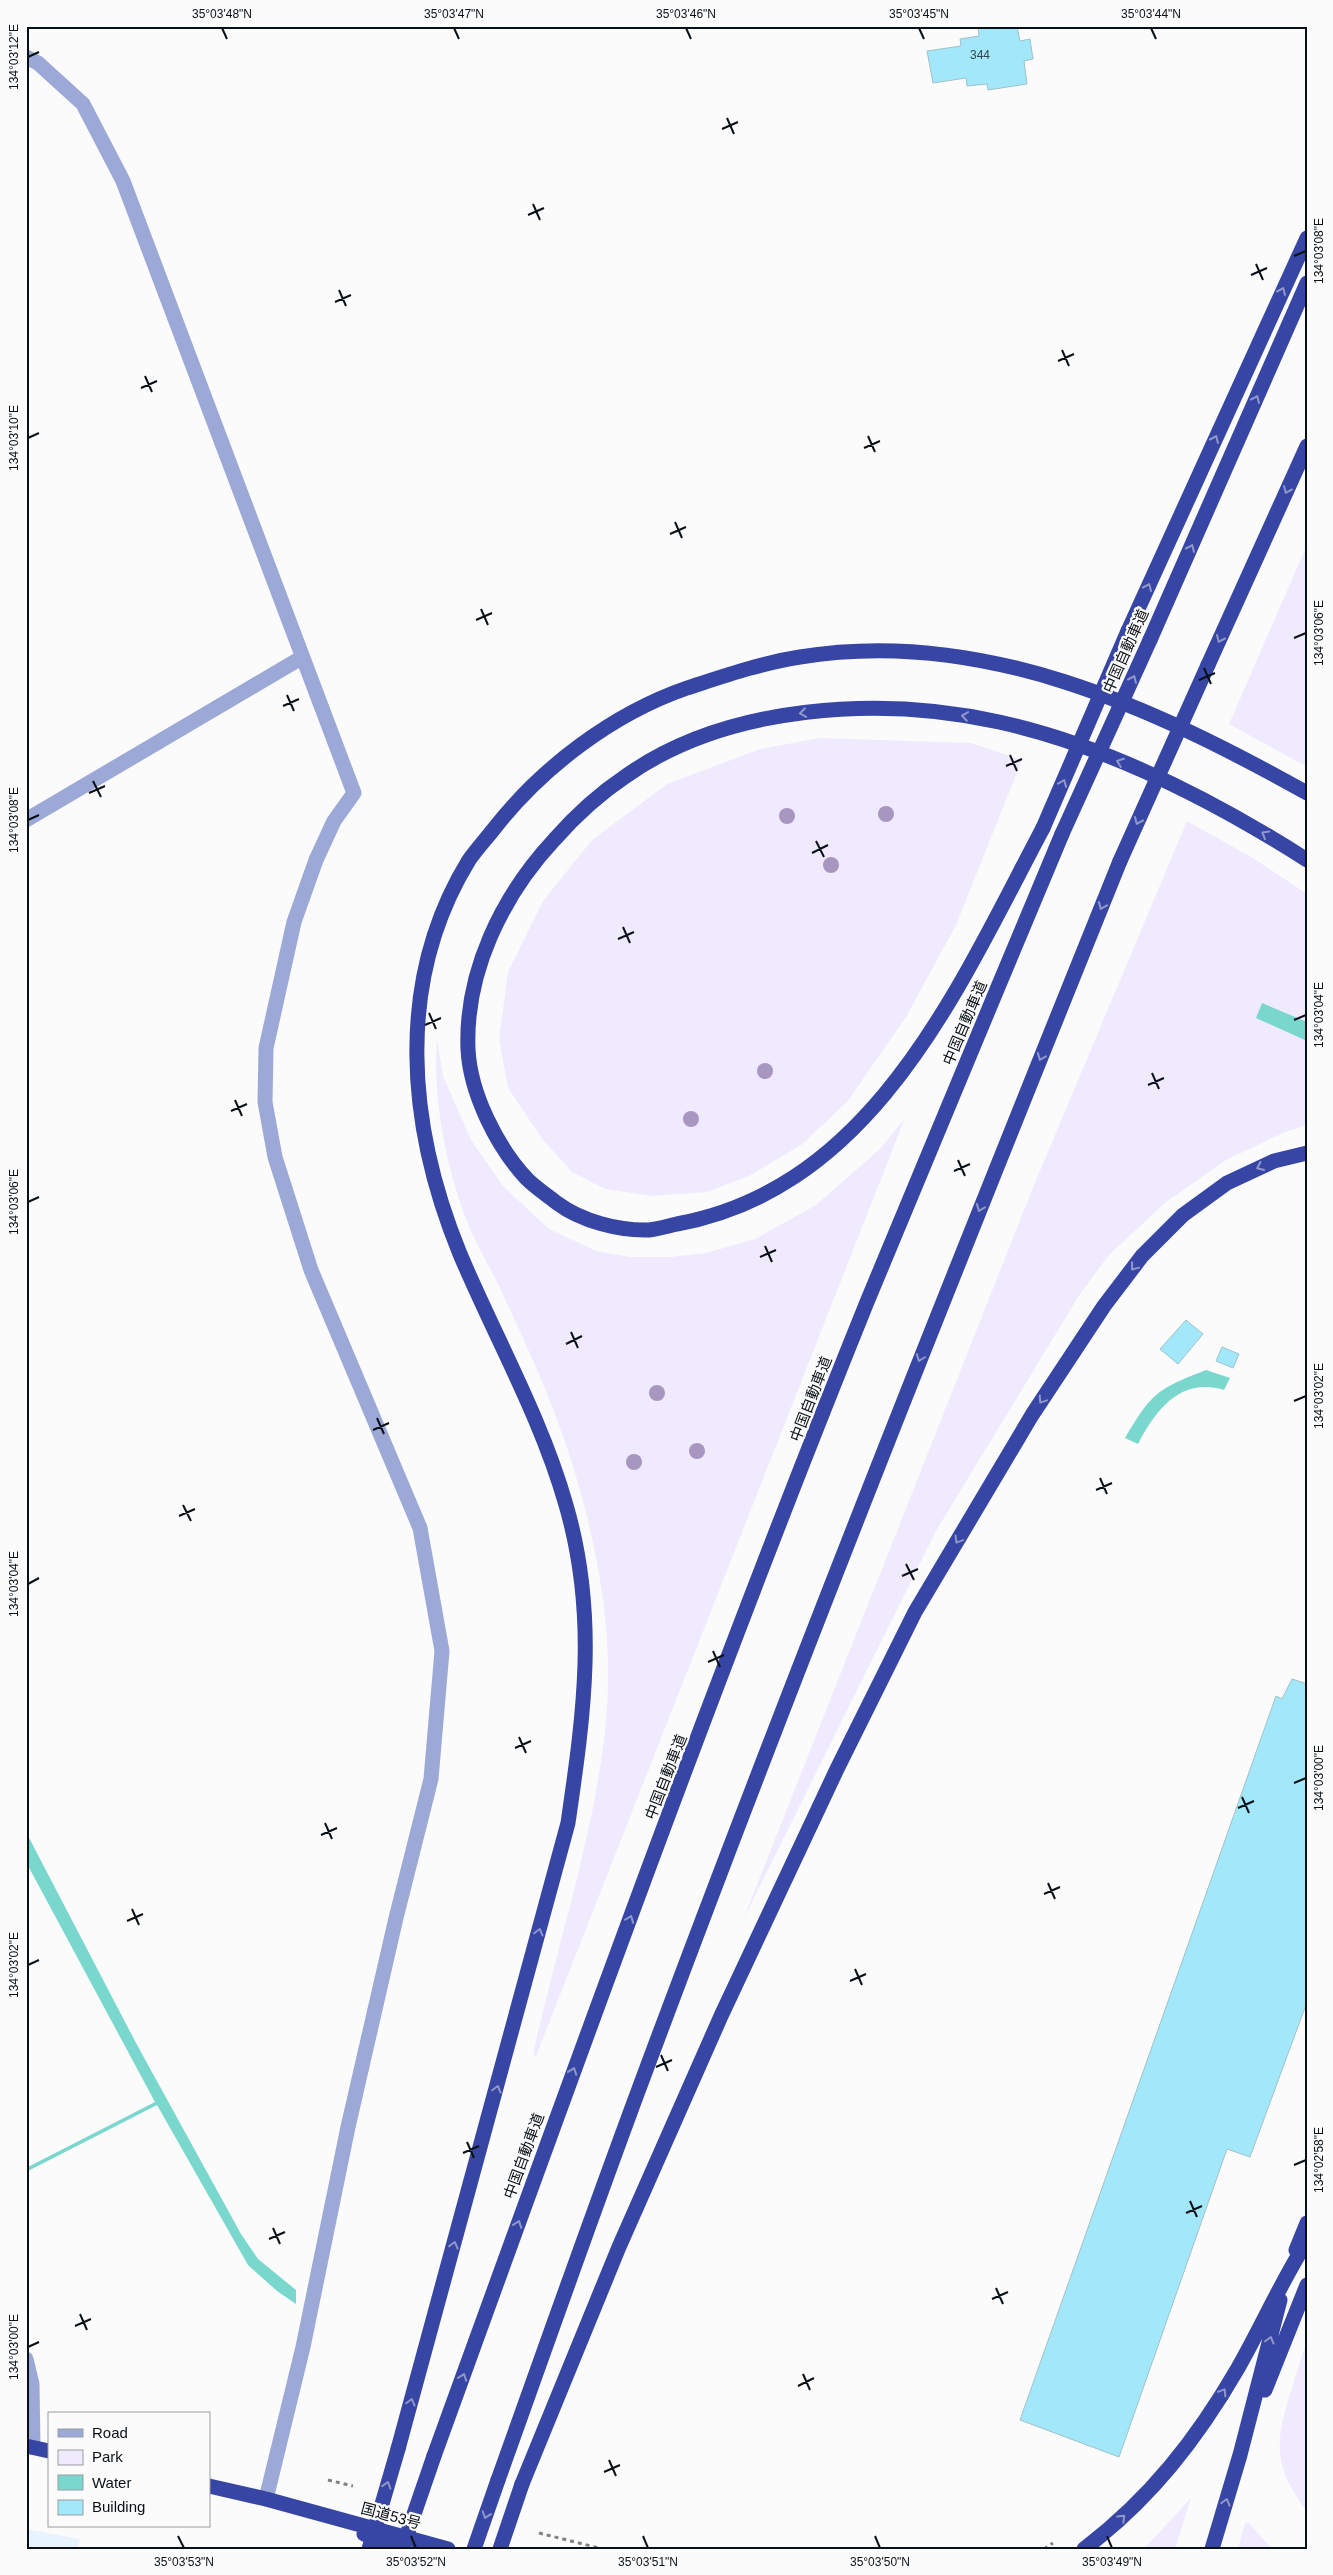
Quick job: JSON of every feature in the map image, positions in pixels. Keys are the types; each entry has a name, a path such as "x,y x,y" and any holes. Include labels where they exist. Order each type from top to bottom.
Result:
{"highway":[{"path":"1307,238 1128,631 1043,828 926,1042 879,1103 832,1149 790,1180 734,1208 693,1221 648,1230 604,1224 564,1208 529,1181 502,1148 480,1103 468,1054 469,1012 481,959 504,908 514,893 540,855 580,810 629,773 683,744 738,725 804,712 867,708 924,711 1000,722 1066,741 1136,769 1206,801 1307,860"},
{"name":"中国自動車道","path":"402,2549 575,2064 735,1642 866,1305 1062,834 1150,640 1307,283"},
{"path":"474,2549 642,2080 802,1661 934,1323 1120,861 1307,446"},
{"path":"369,2549 398,2449 568,1823 582,1731 587,1652 582,1582 566,1505 536,1422 460,1252 438,1193 423,1139 417,1080 417,1020 426,966 442,914 469,860 506,814 553,767 608,727 666,695 733,672 800,657 872,650 935,654 1017,666 1165,719 1252,762 1307,793"},
{"path":"500,2549 522,2484 619,2247 721,2016 842,1760 931,1586 1032,1414 1104,1306 1142,1256 1183,1215 1227,1183 1274,1161 1307,1153"},
{"path":"1084,2549 1114,2526 1160,2482 1198,2432 1238,2368 1287,2272 1307,2223"},
{"path":"1212,2549 1240,2454 1287,2272 1307,2241"},
{"path":"1240,2454 1307,2285"},
{"path":"30,2447 48,2450"},
{"name":"国道53号","path":"210,2486 266,2499 325,2517 448,2549"},
{"name":"国道53号","path":"325,2517 397,2549"}],"street":[{"path":"26,57 38,63 83,104 123,181 301,658 354,793 334,821 316,860 294,922 266,1048 265,1102 275,1157 311,1270 420,1528 442,1651 432,1779 394,1928 348,2127 303,2347 266,2499"},
{"path":"26,820 301,658"},
{"path":"26,2359 32,2384 30,2447"}],"shaded area":[{"path":"26,2529 80,2539 77,2549 26,2549"}],"green space":[{"path":"1307,545 1307,767 1229,724"},
{"path":"820,738 971,743 1022,760 956,925 906,1017 847,1102 801,1145 749,1176 707,1192 652,1196 605,1189 572,1172 543,1140 508,1088 499,1039 508,972 543,901 592,840 667,784 760,749"},
{"path":"1187,821 1253,858 1307,894 1307,1125 1285,1132 1226,1160 1166,1202 1109,1255 1080,1294 936,1531 743,1920 1034,1185"},
{"path":"437,1039 443,1076 471,1140 503,1186 549,1229 596,1251 630,1257 671,1257 706,1253 755,1239 816,1205 880,1149 905,1118 536,2056 533,2055 586,1839 603,1751 608,1681 606,1627 599,1573 588,1520 555,1413 497,1282 470,1229 459,1200 442,1131 437,1084"},
{"path":"1307,2343 1307,2512 1288,2481 1280,2454 1280,2440 1285,2410"},
{"path":"1191,2498 1175,2549 1144,2549"},
{"path":"1245,2523 1249,2523 1272,2549 1238,2549"}],"water":[{"path":"1262,1003 1307,1022 1307,1041 1256,1018"},
{"path":"1206,1370 1230,1378 1224,1390 1208,1387 1182,1392 1171,1399 1153,1419 1138,1444 1125,1438 1142,1411 1157,1394 1176,1382"},
{"path":"26,1832 136,2043 241,2234 258,2259 296,2290 296,2304 277,2291 248,2265 157,2105 26,2172 26,2168 155,2102 26,1862"}],"building":[{"path":"1017,26 1020,41 1030,39 1033,59 1024,61 1027,84 988,90 987,84 967,86 966,78 933,83 927,51 961,46 960,39 979,36 978,27"},
{"path":"1186,1320 1203,1334 1178,1364 1160,1349"},
{"path":"1222,1347 1239,1354 1233,1368 1216,1361"},
{"path":"1292,1679 1307,1684 1307,2002 1250,2157 1227,2149 1119,2457 1020,2420 1276,1696 1282,1699"}]}
